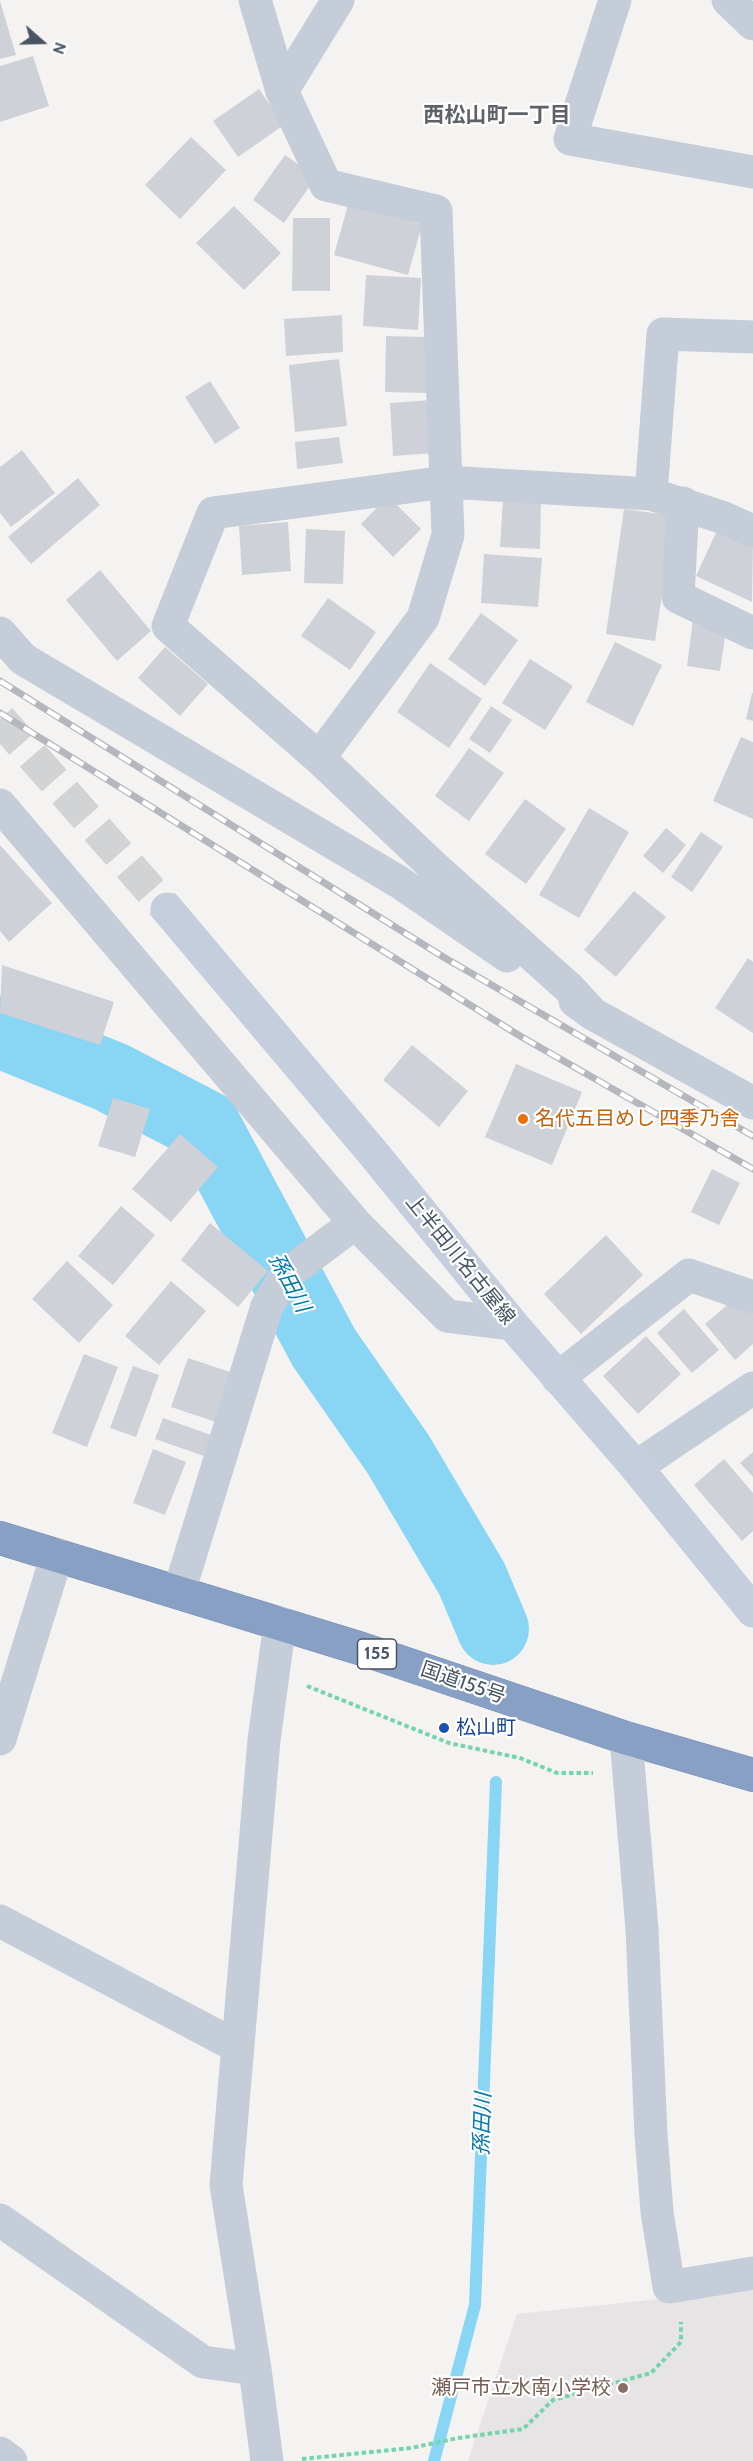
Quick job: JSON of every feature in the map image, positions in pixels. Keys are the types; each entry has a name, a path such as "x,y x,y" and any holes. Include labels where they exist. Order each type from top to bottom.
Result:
{"highway":[{"name":"国道155号","path":"0,1538 280,1623 626,1738 753,1775"}],"main road":[{"name":"上半田川名古屋線","path":"167,909 373,1153 512,1324 636,1467 753,1611"}],"street":[{"path":"255,0 282,91 326,186 436,211 448,535 423,618 319,758"},
{"path":"282,91 338,0"},
{"path":"615,0 570,139 753,172"},
{"path":"728,0 753,24"},
{"path":"651,494 663,334 753,338"},
{"path":"592,1014 569,988 433,866 319,758 168,626 213,513 446,482 651,494 724,518 753,531"},
{"path":"683,504 678,597 753,633"},
{"path":"0,633 23,659 399,882 592,1014 753,1103"},
{"path":"0,805 355,1223 447,1316 512,1324"},
{"path":"399,882 433,866"},
{"path":"179,1592 267,1306 287,1274 355,1223"},
{"path":"558,1378 689,1275 753,1297"},
{"path":"636,1467 753,1388"},
{"path":"0,1739 57,1555"},
{"path":"280,1623 264,1740 226,2185 255,2369 283,2460"},
{"path":"626,1738 642,1929 646,2058 657,2212 669,2287 753,2273"},
{"path":"0,1921 238,2047"},
{"path":"0,2220 203,2362 255,2369"},
{"path":"0,2453 11,2461"}],"path":[{"path":"306,1686 449,1743 520,1758 557,1773 598,1773"},
{"path":"283,2460 411,2448 458,2438 524,2429 553,2400 651,2373 681,2342 680,2285"}],"shaded area":[{"name":"瀬戸市立水南小学校","path":"753,2289 753,2461 468,2461 517,2314"}],"building":[{"path":"0,1 16,55 0,59"},
{"path":"33,56 49,106 0,122 0,66"},
{"path":"259,89 284,125 238,157 213,121"},
{"path":"191,137 226,170 180,219 145,185"},
{"path":"285,155 316,177 284,223 253,200"},
{"path":"348,205 422,225 408,275 334,255"},
{"path":"234,206 281,253 244,290 196,243"},
{"path":"293,218 330,218 330,291 292,291"},
{"path":"366,275 421,278 418,330 363,326"},
{"path":"342,315 343,352 286,356 284,319"},
{"path":"386,336 429,337 428,393 385,392"},
{"path":"339,359 347,426 295,432 289,365"},
{"path":"210,381 240,428 215,444 185,397"},
{"path":"432,400 435,453 393,456 390,403"},
{"path":"339,437 343,463 297,469 295,442"},
{"path":"22,450 55,493 11,527 0,513 0,467"},
{"path":"78,478 100,505 31,564 8,537"},
{"path":"388,496 421,529 393,557 361,524"},
{"path":"503,499 541,501 540,549 500,547"},
{"path":"624,509 674,516 655,641 606,634"},
{"path":"288,522 291,571 242,575 239,526"},
{"path":"720,524 753,540 752,602 696,576"},
{"path":"306,529 345,531 343,584 304,583"},
{"path":"484,554 542,558 538,607 481,603"},
{"path":"100,570 151,631 117,661 66,600"},
{"path":"328,598 376,632 350,670 301,636"},
{"path":"481,613 518,640 485,686 448,659"},
{"path":"693,619 727,624 720,671 687,666"},
{"path":"615,642 662,665 633,726 586,702"},
{"path":"165,647 208,684 180,716 138,678"},
{"path":"530,659 573,686 545,730 502,703"},
{"path":"430,663 482,699 449,748 397,712"},
{"path":"753,693 753,721 746,719"},
{"path":"491,706 512,720 490,753 469,739"},
{"path":"741,737 753,742 753,819 713,801"},
{"path":"469,748 504,773 469,821 435,796"},
{"path":"525,799 566,829 526,884 485,854"},
{"path":"589,808 629,832 579,918 539,895"},
{"path":"666,828 686,845 663,873 643,856"},
{"path":"701,832 723,847 692,892 671,877"},
{"path":"0,845 52,903 9,942 0,931"},
{"path":"634,891 666,917 616,977 584,950"},
{"path":"748,958 753,962 753,1033 715,1008"},
{"path":"2,965 114,1002 100,1045 0,1013"},
{"path":"412,1045 468,1091 439,1127 383,1080"},
{"path":"516,1064 582,1092 552,1165 485,1137"},
{"path":"113,1098 150,1109 135,1157 98,1146"},
{"path":"180,1134 218,1167 171,1222 132,1189"},
{"path":"712,1169 740,1183 719,1225 691,1212"},
{"path":"121,1206 155,1235 113,1285 78,1256"},
{"path":"210,1223 268,1271 238,1307 181,1260"},
{"path":"606,1235 643,1275 581,1334 544,1294"},
{"path":"67,1261 113,1305 79,1343 32,1299"},
{"path":"171,1281 206,1311 159,1365 125,1336"},
{"path":"739,1295 753,1311 753,1344 735,1360 705,1324"},
{"path":"684,1309 719,1350 692,1373 657,1333"},
{"path":"646,1336 681,1374 638,1414 603,1376"},
{"path":"84,1354 118,1367 87,1447 52,1433"},
{"path":"188,1358 233,1373 216,1422 171,1407"},
{"path":"133,1366 159,1375 136,1437 110,1428"},
{"path":"163,1418 214,1436 207,1457 155,1439"},
{"path":"153,1449 186,1462 165,1515 133,1503"},
{"path":"753,1452 753,1477 740,1463"},
{"path":"724,1459 753,1493 753,1531 742,1541 694,1485"}],"waterway":[{"name":"孫田川","path":"0,1032 111,1077 205,1126 324,1348 398,1454 472,1579 493,1629"},
{"name":"孫田川","path":"434,2461 475,2305 496,1782"}],"tunnel":[{"path":"0,719 167,909"}],"railway":[{"path":"0,681 445,958 753,1136"},
{"path":"0,713 520,1036 753,1169"}],"place":[{"name":"名代五目めし 四季乃舎","path":"523,1119"},
{"name":"松山町","path":"444,1728"},
{"name":"瀬戸市立水南小学校","path":"623,2388"}],"district":[{"name":"西松山町一丁目","path":"497,116"}]}
